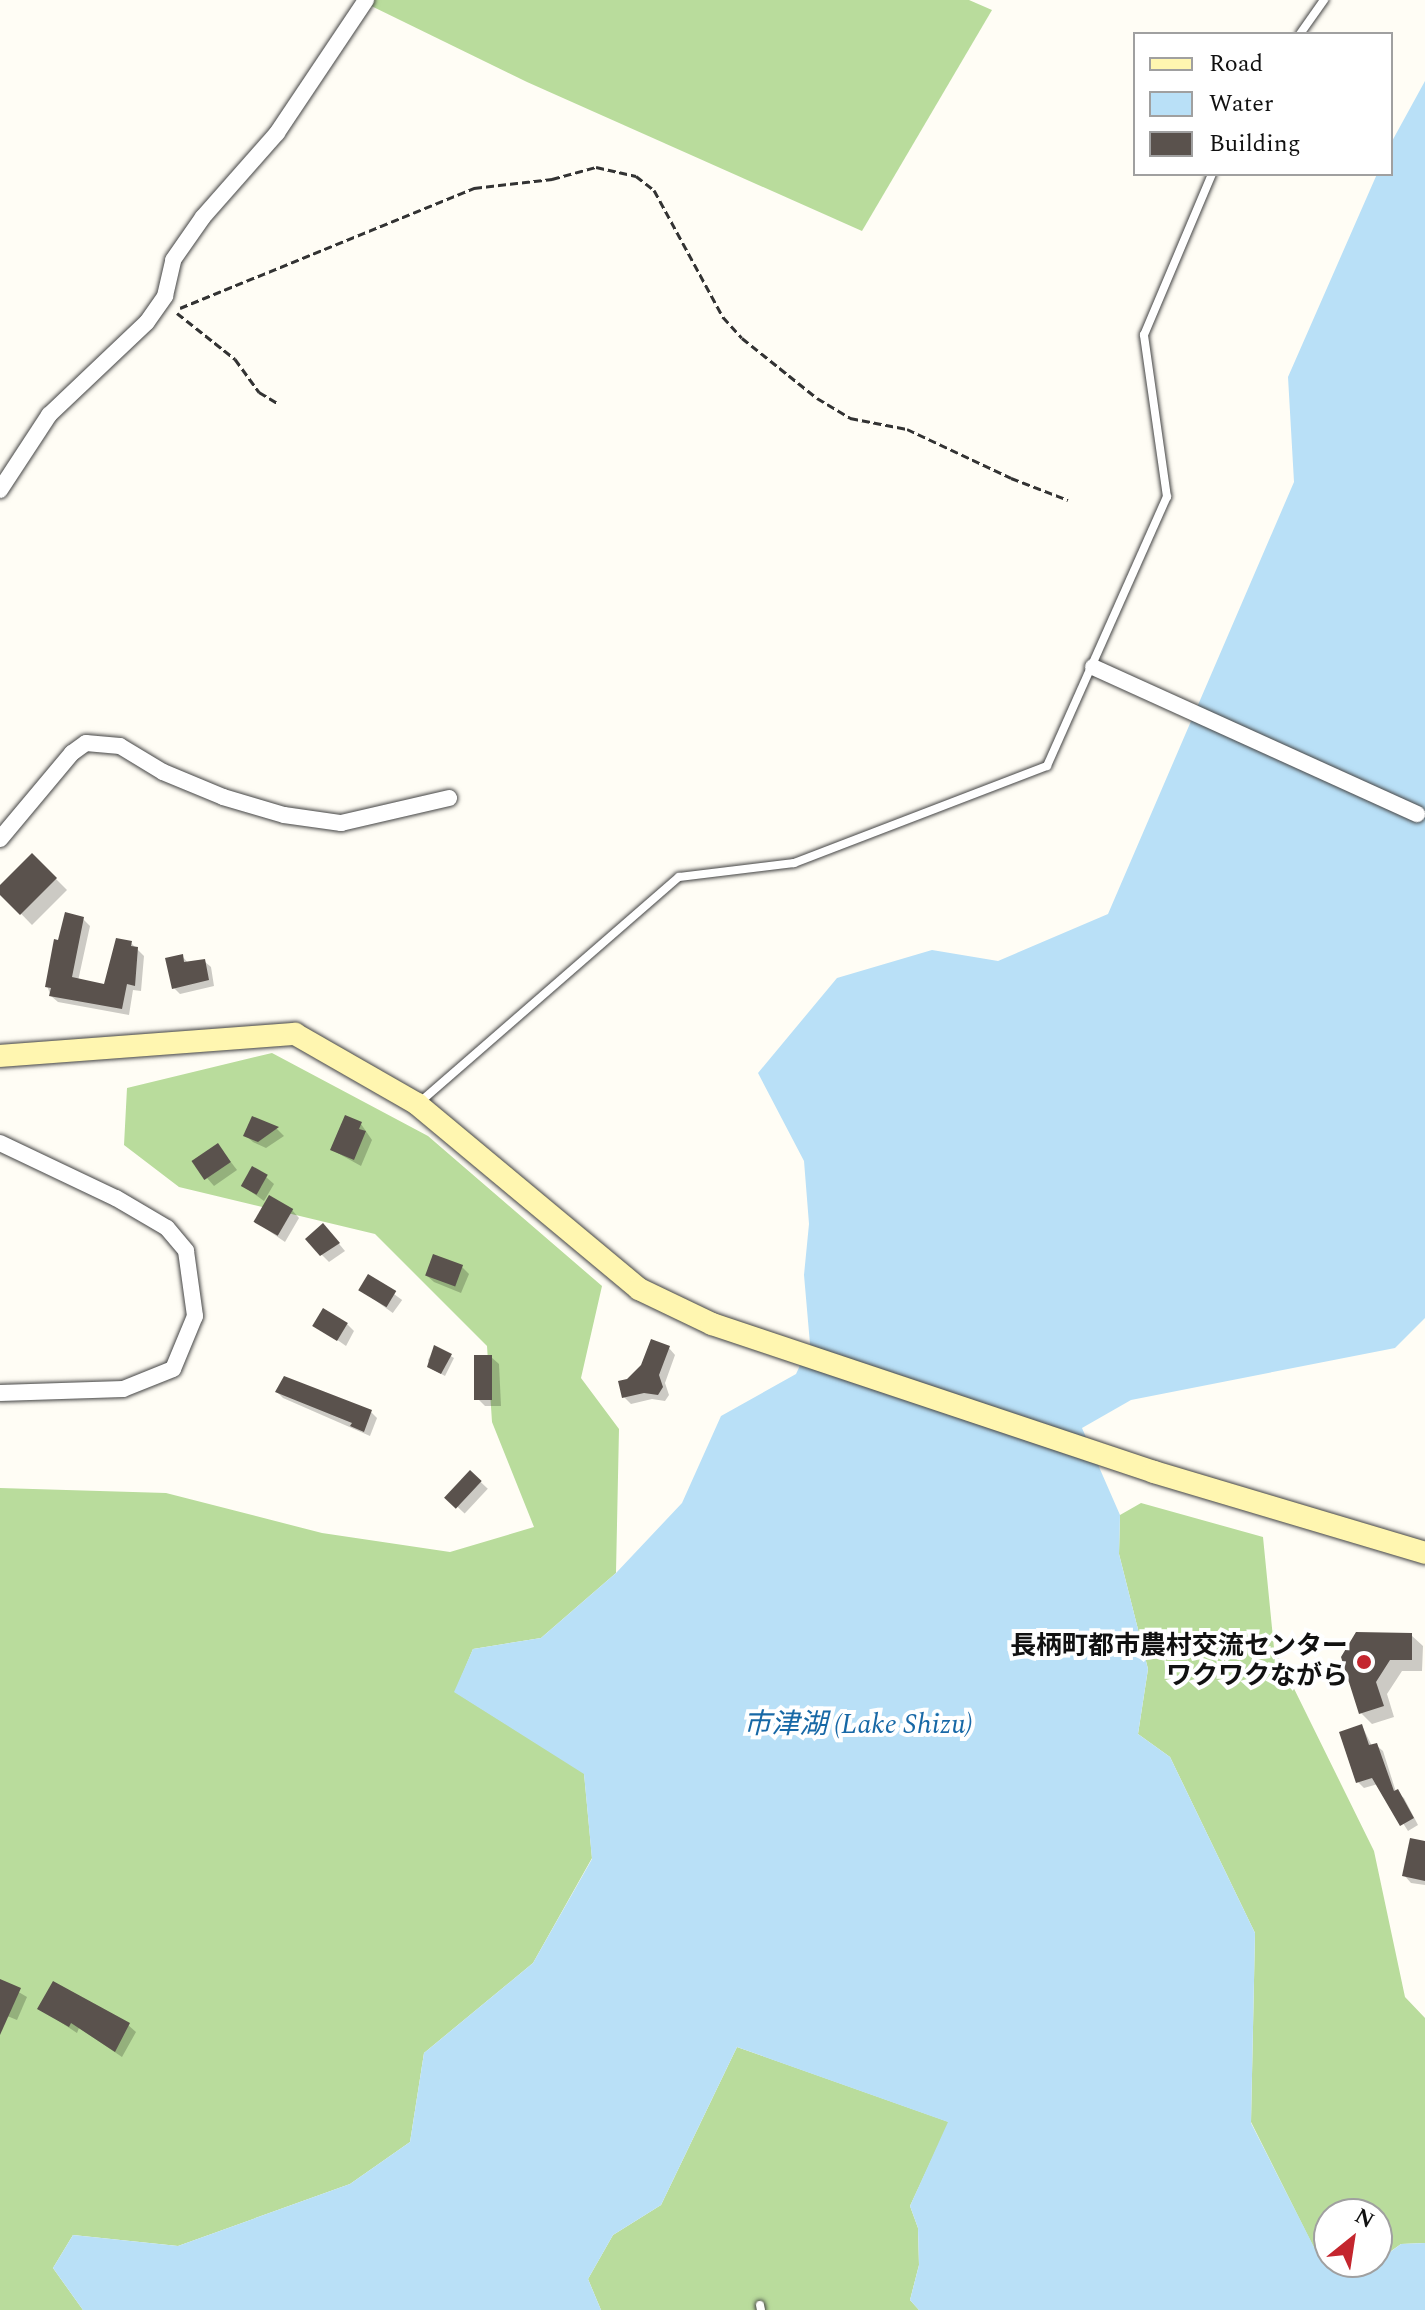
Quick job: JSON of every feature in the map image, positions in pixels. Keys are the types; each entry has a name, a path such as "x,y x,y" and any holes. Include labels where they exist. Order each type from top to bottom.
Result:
{"street":[{"path":"0,490 49,415 147,322 165,296 173,260 203,217 277,133 366,0"},
{"path":"1093,667 1417,814"},
{"path":"0,839 72,753 86,743 120,746 163,772 223,797 284,815 341,823 449,798"},
{"path":"0,1056 295,1034 417,1104 639,1289 712,1324 1154,1472 1425,1553"},
{"path":"0,1143 116,1198 167,1228 186,1251 195,1316 173,1369 123,1389 0,1393"}],"lane":[{"path":"1301,32 1324,0"},
{"path":"417,1104 679,877 794,863 1047,766 1167,497 1144,335 1211,176"}],"path":[{"path":"279,404 259,392 245,371 221,346 174,310 474,188 552,179 596,167 636,176 654,190 723,317 742,338 817,398 850,418 907,429 1011,478 1068,500"}],"green space":[{"path":"359,0 969,0 992,10 862,231 527,82"},
{"path":"272,1053 428,1136 602,1286 581,1378 619,1429 616,1573 541,1638 473,1649 455,1692 584,1773 592,1858 533,1963 424,2053 410,2142 350,2184 178,2246 73,2235 53,2268 83,2310 0,2310 0,1488 166,1493 322,1533 450,1552 534,1527 492,1422 487,1346 375,1234 179,1187 124,1145 127,1088"},
{"path":"1141,1503 1263,1537 1274,1648 1374,1851 1405,1997 1425,2018 1425,2243 1401,2244 1393,2250 1393,2198 1313,2198 1313,2246 1251,2122 1255,1933 1170,1757 1138,1734 1148,1669 1119,1554 1120,1515"},
{"path":"737,2047 949,2122 910,2206 918,2228 919,2265 910,2300 919,2310 601,2310 588,2279 613,2235 661,2205"}],"water":[{"name":"市津湖 (Lake Shizu)","path":"1425,81 1425,1318 1395,1348 1131,1400 1082,1428 1120,1515 1119,1554 1148,1669 1138,1734 1170,1757 1255,1933 1251,2123 1313,2245 1313,2278 1393,2278 1393,2250 1401,2244 1425,2243 1425,2310 919,2310 910,2300 919,2265 918,2228 910,2206 948,2122 737,2047 661,2205 613,2235 588,2279 601,2310 83,2310 53,2268 73,2235 178,2246 350,2184 410,2142 424,2053 533,1963 592,1859 584,1774 454,1692 473,1649 541,1638 616,1573 682,1503 721,1416 796,1374 810,1344 804,1275 809,1224 804,1161 758,1073 837,978 932,950 998,961 1108,914 1294,482 1288,377 1376,176 1393,176 1393,139"}],"building":[{"path":"32,853 57,878 20,915 0,895 0,885"},
{"path":"65,912 84,917 72,977 104,984 116,938 132,941 131,946 138,947 135,986 127,984 122,1009 49,996 51,988 45,987 54,939 58,940"},
{"path":"183,954 184,962 205,959 209,980 172,989 165,958"},
{"path":"345,1115 362,1122 359,1129 366,1131 354,1160 330,1150"},
{"path":"252,1116 279,1127 258,1142 243,1136"},
{"path":"218,1143 231,1162 204,1180 191,1161"},
{"path":"252,1166 268,1175 257,1195 241,1186"},
{"path":"269,1195 293,1209 278,1236 254,1222"},
{"path":"323,1223 340,1243 320,1256 305,1239"},
{"path":"433,1254 463,1265 455,1287 425,1276"},
{"path":"368,1274 396,1291 387,1307 358,1290"},
{"path":"323,1308 348,1323 337,1341 312,1326"},
{"path":"651,1339 670,1346 659,1375 663,1387 658,1395 644,1393 622,1398 618,1381 627,1379 641,1365"},
{"path":"434,1345 452,1354 441,1374 427,1367"},
{"path":"474,1355 492,1355 492,1400 474,1400"},
{"path":"284,1376 372,1410 364,1432 350,1426 352,1423 275,1392"},
{"path":"470,1470 482,1481 456,1509 444,1498"},
{"path":"1356,1632 1412,1633 1412,1660 1390,1660 1376,1682 1384,1706 1359,1714 1341,1657"},
{"path":"1362,1724 1369,1745 1377,1743 1394,1791 1398,1789 1414,1818 1400,1826 1372,1778 1356,1783 1339,1732"},
{"path":"1410,1838 1425,1841 1425,1881 1402,1876"},
{"path":"0,1979 21,1988 0,2035"},
{"path":"53,1981 130,2023 115,2052 71,2023 69,2027 37,2009"}],"place":[{"name":"長柄町都市農村交流センター ワクワクながら","path":"1364,1662"}]}
